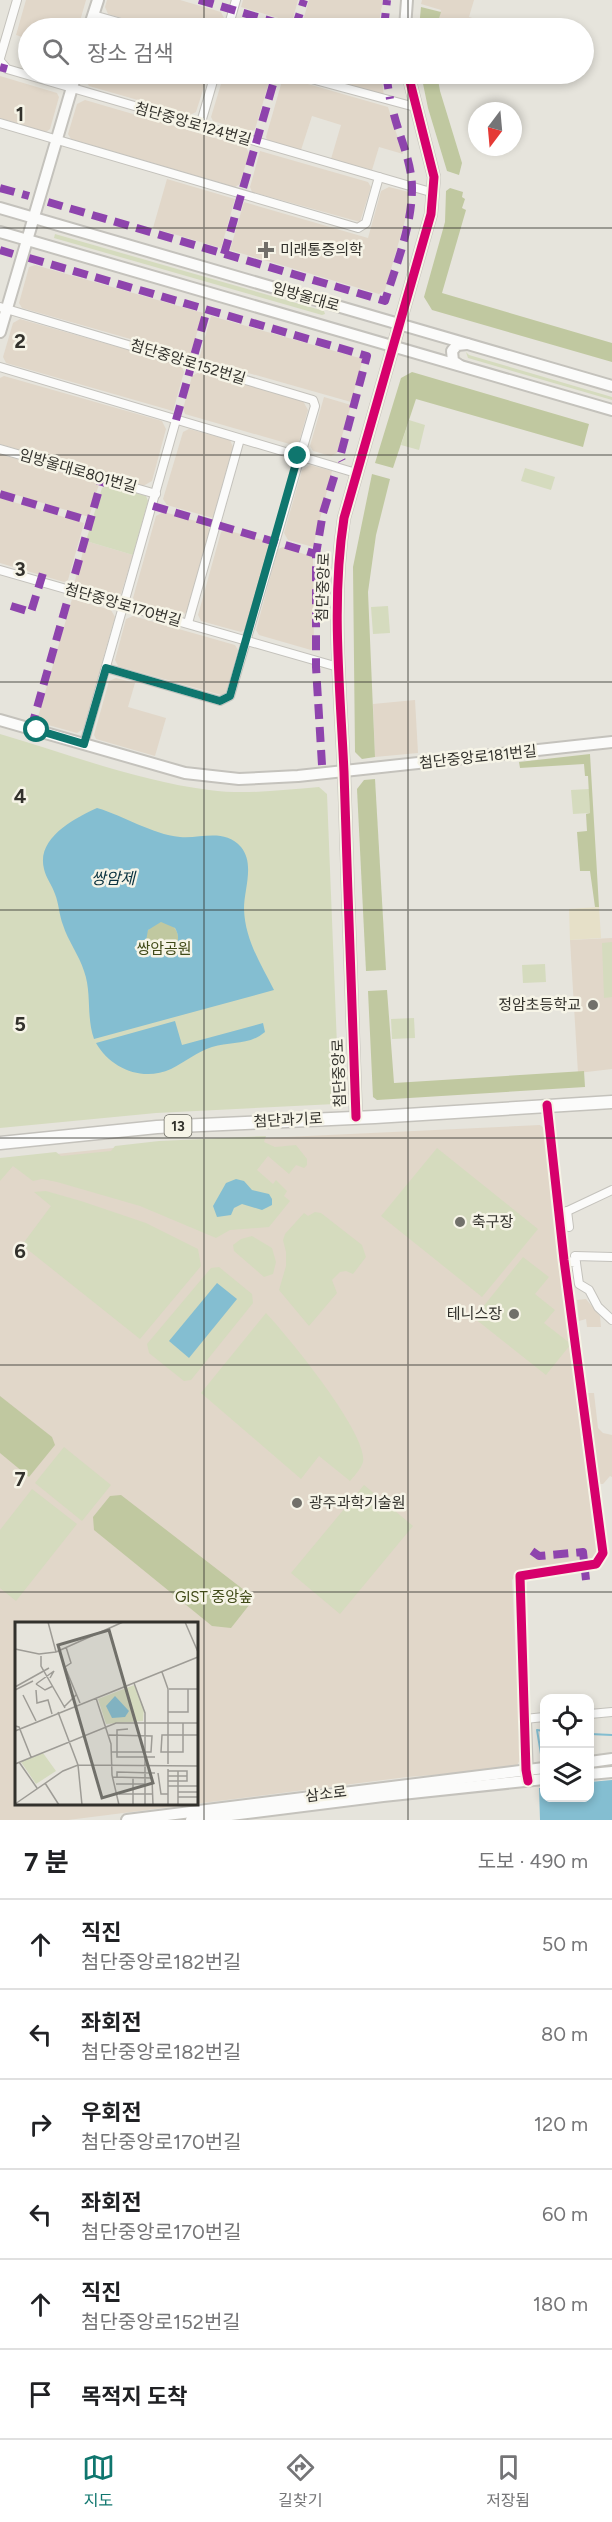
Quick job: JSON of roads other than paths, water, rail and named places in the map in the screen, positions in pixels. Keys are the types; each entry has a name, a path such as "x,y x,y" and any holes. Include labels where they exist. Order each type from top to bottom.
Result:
{"main road":[{"name":"첨단과기로","path":"0,1143 157,1127 612,1102"}],"street":[{"path":"0,60 17,0"},
{"path":"92,18 98,0"},
{"path":"231,18 236,0"},
{"path":"406,18 407,0"},
{"path":"93,15 104,18"},
{"name":"첨단중앙로124번길","path":"0,60 7,69 18,72"},
{"name":"첨단중앙로124번길","path":"58,84 434,193"},
{"path":"0,332 4,308 28,240 73,84"},
{"path":"200,126 212,84"},
{"path":"330,84 415,107"},
{"name":"첨단중앙로","path":"356,1117 344,771 338,667 338,562 344,518 427,232 434,193 432,165 410,84"},
{"path":"0,123 358,228 366,224 379,177"},
{"name":"임방울대로","path":"0,208 612,386"},
{"name":"임방울대로","path":"0,232 612,410"},
{"path":"333,328 344,327 349,322 348,312 340,307"},
{"name":"첨단중앙로152번길","path":"4,308 313,400 315,406 298,456 246,640"},
{"path":"461,366 453,361 452,351 460,344 467,345"},
{"path":"0,367 356,473"},
{"path":"84,744 176,420"},
{"path":"188,623 240,439"},
{"name":"임방울대로801번길","path":"0,448 156,494"},
{"name":"첨단중앙로170번길","path":"0,570 338,667"},
{"path":"106,668 220,701 230,696 246,640"},
{"name":"첨단중앙로181번길","path":"0,720 186,773 221,779 265,779 612,742"},
{"path":"527,1776 520,1576 596,1564 602,1555 564,1260 547,1105"},
{"path":"559,1215 612,1190"},
{"path":"567,1211 569,1227"},
{"path":"612,1257 575,1256 579,1284 589,1290 598,1307 612,1320"},
{"path":"564,1260 576,1263"},
{"path":"594,1714 612,1712"},
{"path":"525,1719 540,1717"},
{"path":"594,1761 612,1758"},
{"path":"527,1776 540,1770"},
{"path":"594,1774 612,1772"},
{"path":"527,1776 540,1778"},
{"name":"삼소로","path":"127,1820 527,1776"},
{"name":"삼소로","path":"191,1820 527,1776"}],"water":[{"name":"쌍암제","path":"97,808 148,829 180,837 220,836 234,841 241,847 248,869 244,901 247,931 254,951 274,990 94,1039 86,979 82,965 63,925 54,891 44,869 43,858 51,839 68,824","holes":["161,922 175,928 178,939 175,948 167,953 155,953 146,941 148,930"]},
{"path":"175,1021 182,1045 263,1023 265,1032 246,1041 212,1047 171,1069 150,1074 129,1071 119,1066 102,1052 96,1043"},
{"path":"236,1179 244,1181 252,1190 269,1194 272,1205 262,1210 242,1204 234,1208 231,1215 217,1217 213,1206 226,1183"},
{"path":"217,1283 237,1299 189,1358 169,1341"},
{"path":"612,1780 612,1820 540,1820 539,1788 540,1802 594,1802 594,1782"}],"waterway":[{"path":"540,1730 537,1730 540,1748"},
{"path":"594,1734 612,1735"}],"place":[{"name":"미래통증의학","path":"266,250"},
{"name":"정암초등학교","path":"593,1005"},
{"name":"축구장","path":"460,1222"},
{"name":"테니스장","path":"514,1314"},
{"name":"광주과학기술원","path":"297,1503"}],"park label":[{"name":"쌍암공원","path":"164,949"},
{"name":"GIST 중앙숲","path":"214,1597"}]}
